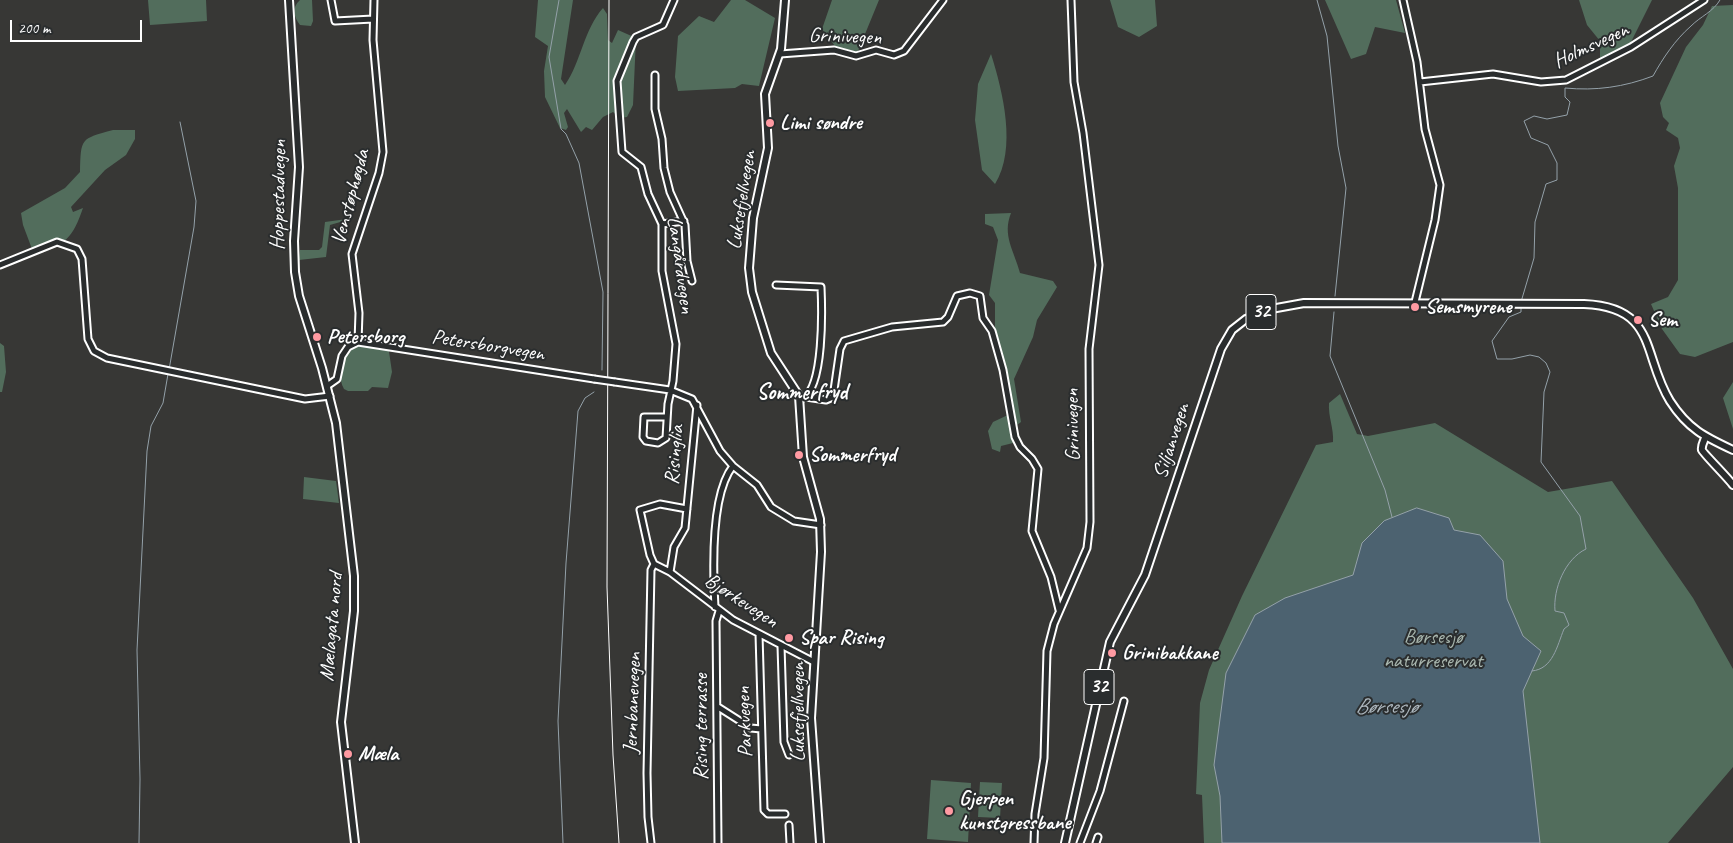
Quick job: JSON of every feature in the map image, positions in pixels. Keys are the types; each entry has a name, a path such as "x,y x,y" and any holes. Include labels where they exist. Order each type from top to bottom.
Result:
{"main road":[{"name":"Hoppestadvegen","path":"289,0 299,167 294,250 295,272 303,312 327,386"},
{"name":"Luksefjellvegen","path":"785,0 780,54 765,94 768,148 752,218 749,268 752,292 771,353 779,368 803,398 803,457 821,525 822,552 814,662 812,731 820,843"},
{"name":"Siljanvegen","path":"1065,843 1110,642 1145,575 1210,379 1225,340 1246,319 1278,307 1315,302 1599,305 1627,316 1646,338 1662,384 1672,404 1688,424 1706,438"},
{"name":"Mælagata nord","path":"327,386 340,448 354,576 354,611 341,722 355,843"},
{"name":"32","path":"1706,438 1733,450"},
{"path":"1706,438 1702,447 1703,452 1719,467 1733,485"}],"street":[{"path":"331,0 335,21 373,18"},
{"name":"Venstøphøgda","path":"358,342 359,307 352,254 379,173 383,152 373,40 374,0"},
{"name":"Langårdvegen","path":"670,390 676,344 662,271 662,224 648,194 641,167 622,152 617,81 636,37 663,25 674,0"},
{"name":"Grinivegen","path":"780,54 834,50 851,56 876,50 889,54 899,54 904,51 943,0"},
{"name":"Grinivegen","path":"1034,843 1045,743 1045,660 1050,634 1059,610 1088,548 1091,488 1088,349 1099,265 1083,133 1074,82 1071,0"},
{"path":"1403,0 1420,82 1425,129 1440,185 1435,220 1414,302"},
{"name":"Holmsvegen","path":"1420,82 1493,74 1542,82 1566,80 1631,47 1704,0"},
{"name":"Langårdvegen","path":"655,75 655,110 662,139 664,168 670,192 684,221 687,261 692,281"},
{"path":"662,224 684,221"},
{"path":"0,265 57,242 74,246 80,252 82,259 87,334 92,349 106,358 305,399 330,396"},
{"path":"776,286 821,287 819,351 815,375 803,398 826,400 833,397 840,349 844,341 892,327 943,322 948,317 957,296 964,293 976,294 982,299 983,318 994,336 1005,379 1015,437 1020,447 1032,459 1038,469 1032,531 1051,577 1059,610"},
{"path":"327,386 337,379 346,350 358,342"},
{"name":"Petersborgvegen","path":"358,342 670,390 692,399 696,405"},
{"path":"667,417 644,417 643,437 646,441 658,443 664,441 667,417 670,390"},
{"path":"696,405 720,451 732,466 757,485 778,512 794,521 821,525"},
{"name":"Risinglia","path":"670,572 674,547 685,528 696,405"},
{"name":"Rising terrasse","path":"718,843 717,609 713,550 723,481 732,466"},
{"name":"Risinglia","path":"654,564 650,555 640,510 660,504 687,509"},
{"name":"Bjørkevegen","path":"654,564 670,572 717,609 759,634 814,662"},
{"name":"Jernbanevegen","path":"651,843 648,817 647,773 651,570 654,564"},
{"name":"Parkvegen","path":"759,634 764,810 768,814 785,814"},
{"path":"781,646 784,742 789,755"},
{"path":"1080,843 1100,791 1124,701"},
{"path":"718,707 751,728 761,729"},
{"path":"790,825 790,843"},
{"path":"1096,843 1098,837"}],"green space":[{"path":"148,0 206,0 207,21 150,25"},
{"path":"300,0 312,0 313,21 311,26 300,25 296,19 294,9"},
{"path":"538,0 573,0 561,79 565,85 591,26 603,8 607,14 608,40 612,43 618,30 636,38 633,105 627,117 620,118 613,112 603,117 592,130 586,127 581,132 567,109 564,113 568,127 566,130 560,128 545,97 544,71 548,46 535,37"},
{"path":"731,0 745,0 775,18 759,86 742,84 735,88 678,91 675,77 678,36 699,16 714,22"},
{"path":"832,0 879,0 856,56 838,50 822,29"},
{"path":"1110,0 1155,0 1157,26 1139,37 1118,27"},
{"path":"1325,0 1396,0 1405,33 1375,27 1366,54 1351,59"},
{"path":"1579,0 1652,0 1630,44 1632,51 1610,61 1600,59 1600,41 1587,25"},
{"path":"1733,5 1733,342 1695,357 1680,354 1662,329 1651,304 1668,297 1678,280 1678,188 1674,166 1680,148 1678,138 1666,130 1669,123 1663,117 1660,103 1686,47 1703,25 1712,6"},
{"path":"991,54 1000,85 1007,138 1002,170 995,184 982,170 975,120 978,84"},
{"path":"113,130 135,130 135,139 126,155 105,170 71,207 73,212 83,208 75,227 66,240 52,247 32,249 23,225 21,213 65,188 80,172 81,152 84,142 88,138"},
{"path":"1011,213 1008,236 1020,273 1053,281 1057,287 1037,320 1033,337 1014,379 1021,422 1014,427 1017,442 1001,446 1000,452 992,449 988,431 993,422 1010,414 995,341 995,303 989,295 998,240 993,227 985,224 985,214"},
{"path":"354,218 330,225 326,257 299,260 300,250 319,250 322,247 325,222"},
{"path":"366,334 388,345 392,372 388,388 372,387 368,391 348,391 344,389 341,381 342,365 349,351"},
{"path":"0,343 4,346 6,372 2,392 0,392"},
{"path":"1733,382 1733,429 1723,398"},
{"name":"Børsesjø naturreservat","path":"1340,394 1357,434 1368,436 1435,423 1548,492 1612,481 1693,598 1733,669 1733,767 1668,843 1204,843 1202,795 1196,794 1200,703 1209,670 1242,596 1316,445 1333,442 1329,403"},
{"path":"304,477 336,481 339,503 303,499"},
{"name":"Gjerpen kunstgressbane","path":"931,780 971,783 968,842 927,839"},
{"path":"980,782 1002,783 1000,818 978,817"}],"water":[{"name":"Børsesjø","path":"1417,508 1449,518 1454,530 1480,535 1503,561 1507,599 1523,636 1541,651 1523,691 1540,843 1222,843 1220,796 1214,765 1226,673 1255,615 1285,598 1353,575 1362,543 1384,521"}],"waterway":[{"path":"559,0 549,57 561,129 566,134 579,163 603,292 602,370"},
{"path":"1317,0 1327,36 1338,146 1346,188 1335,296"},
{"path":"1521,302 1534,258 1535,222 1546,184 1557,180 1557,163 1548,145 1531,138 1524,121 1534,116 1547,119 1567,115 1570,102 1565,97 1565,88 1588,89 1610,87 1653,76 1665,56 1680,37 1714,8 1720,0"},
{"path":"169,370 194,227 196,201 180,122"},
{"path":"1521,306 1521,312 1509,317 1492,341 1497,359 1512,359 1530,355 1539,357 1546,363 1550,372 1544,392 1541,462 1580,516 1586,549 1566,567 1558,584 1555,611 1564,613 1569,625 1564,629 1550,661 1545,666 1532,671"},
{"path":"1334,312 1330,356 1385,490 1392,517"},
{"path":"139,843 140,779 137,650 147,451 151,426 163,403 168,374"},
{"path":"563,843 558,721 566,563 578,411 585,398 594,392"}],"railway":[{"path":"609,0 607,587 613,755 619,843"}],"place":[{"name":"Limi søndre","path":"770,123"},
{"name":"Semsmyrene","path":"1415,307"},
{"name":"Sem","path":"1638,320"},
{"name":"Petersborg","path":"317,337"},
{"name":"Sommerfryd","path":"799,455"},
{"name":"Spar Rising","path":"789,638"},
{"name":"Grinibakkane","path":"1112,653"},
{"name":"Mæla","path":"348,754"},
{"name":"Gjerpen kunstgressbane","path":"949,811"}],"district":[{"name":"Sommerfryd","path":"802,393"}]}
